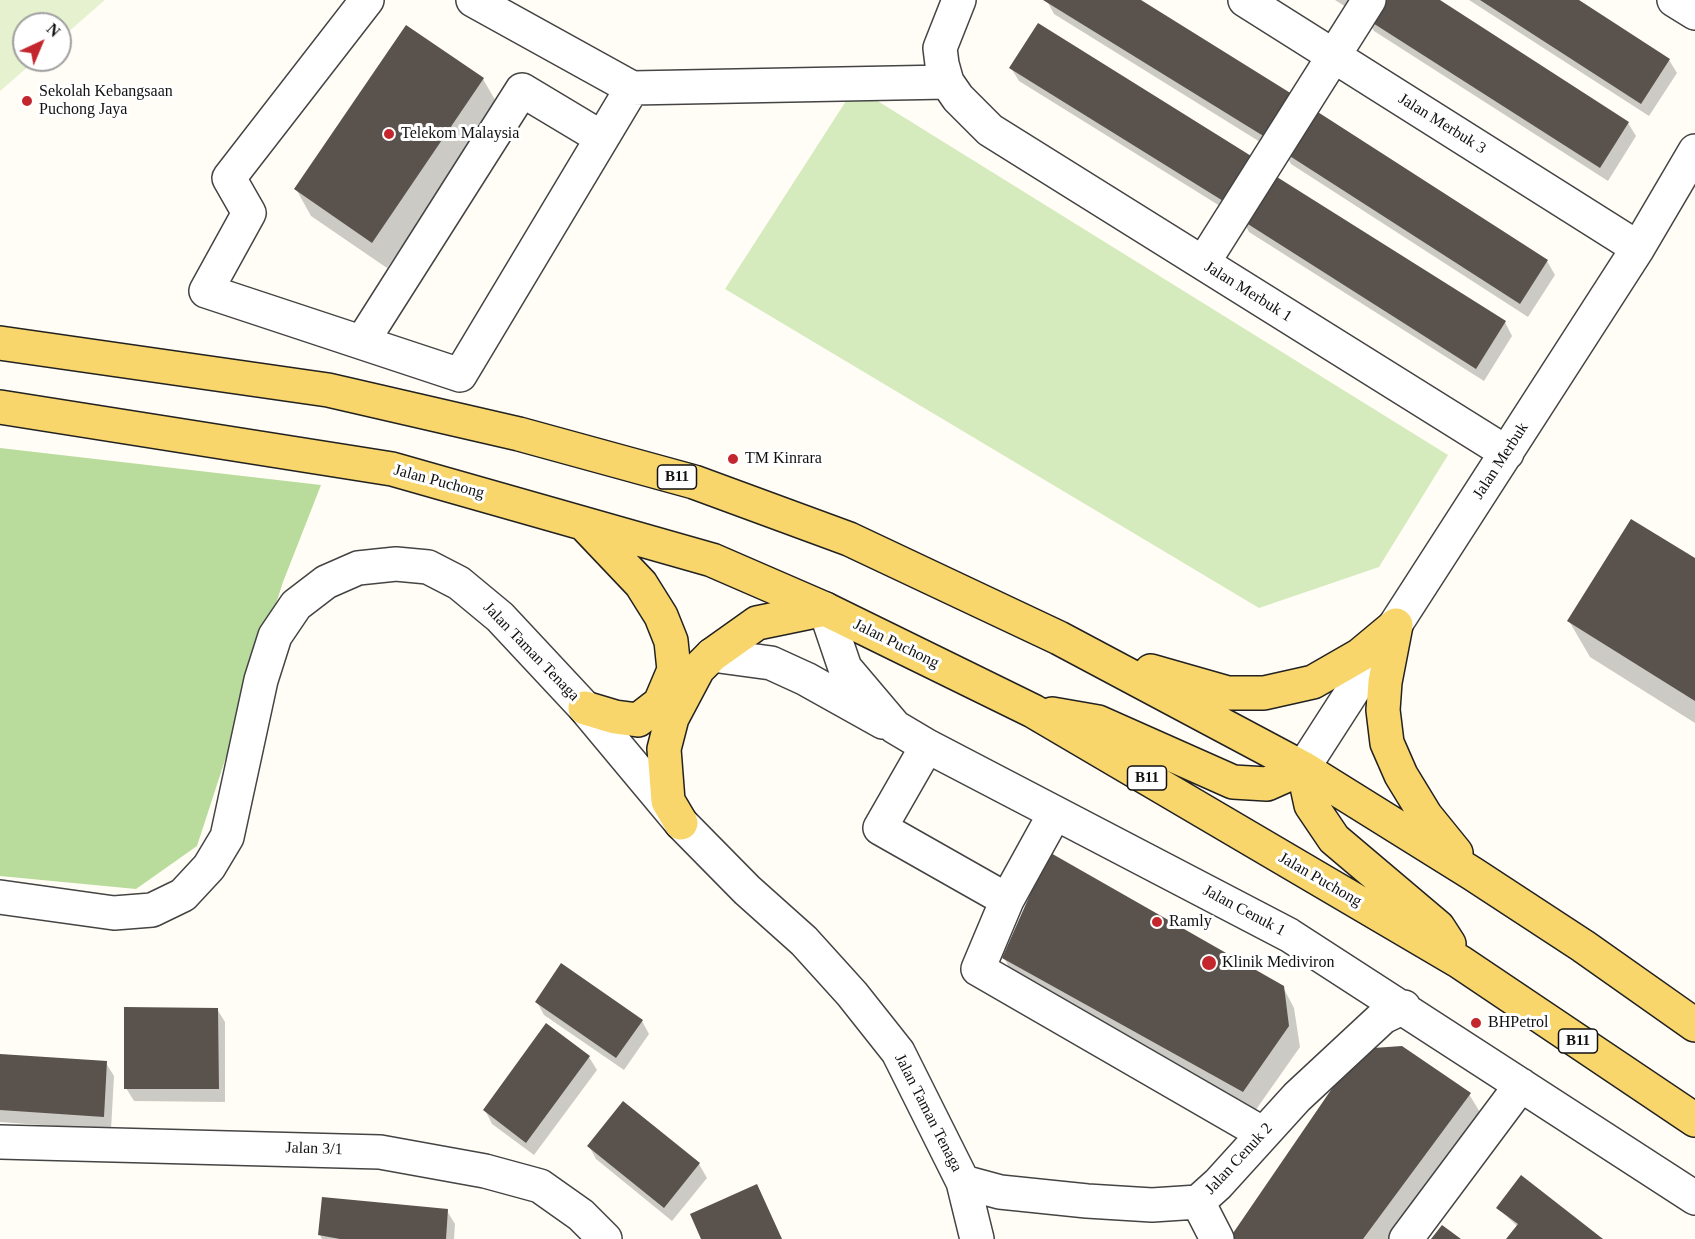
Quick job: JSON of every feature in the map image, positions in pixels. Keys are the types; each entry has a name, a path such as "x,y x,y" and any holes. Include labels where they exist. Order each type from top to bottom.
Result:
{"main road":[{"name":"B11","path":"0,343 328,390 519,434 694,482 849,539 1059,638 1303,768 1583,946 1695,1025"},
{"name":"Jalan Puchong","path":"0,407 392,469 712,560 825,609 1033,711 1460,962 1695,1120"},
{"path":"581,521 623,563 656,608 671,641 674,670 660,703 638,720 615,717 585,708"},
{"path":"681,823 668,801 664,749 672,718 698,669 712,655 757,623 825,609"},
{"path":"1059,638 1178,681 1228,693 1264,693 1313,682 1360,655 1396,625"},
{"path":"1396,625 1385,682 1383,710 1387,743 1401,775 1426,816 1473,874"},
{"path":"1033,711 1098,722 1233,782 1267,784 1303,768 1311,805 1334,839 1438,927 1460,962"}],"street":[{"path":"367,0 229,178 249,213 206,291 460,375 632,88"},
{"path":"473,0 632,88 947,82 940,48 959,0"},
{"name":"Jalan Merbuk 3","path":"1245,0 1638,248"},
{"path":"1203,264 1369,0"},
{"path":"1674,0 1695,13"},
{"name":"Jalan Merbuk 1","path":"947,82 969,111 990,130 1507,453"},
{"path":"362,342 522,90 602,138"},
{"name":"Jalan Merbuk","path":"1303,768 1638,248 1695,151"},
{"name":"Jalan Taman Tenaga","path":"0,897 114,913 152,910 183,895 209,867 227,837 261,680 274,636 296,605 326,582 358,568 396,564 428,567 459,583 500,617 585,708 681,823 747,890 804,941 852,994 898,1052 963,1182 977,1239"},
{"name":"Jalan Cenuk 1","path":"825,609 845,668 895,727 927,746 1289,935 1404,1007 1695,1198"},
{"path":"712,655 771,663 895,727"},
{"path":"927,746 880,828 1007,900"},
{"path":"1055,813 1007,900 978,969 1262,1133"},
{"name":"Jalan Cenuk 2","path":"963,1182 1000,1192 1087,1201 1152,1204 1198,1202 1218,1184 1262,1133 1360,1037 1383,1017 1404,1007"},
{"path":"1406,1239 1521,1085"},
{"name":"Jalan 3/1","path":"0,1143 380,1152 485,1171 540,1186 580,1215 605,1239"},
{"path":"1198,1202 1216,1239"}],"green space":[{"path":"0,0 105,0 72,29 72,12 12,12 12,72 22,72 0,91"},
{"path":"855,87 1448,455 1379,567 1259,608 725,289"},
{"path":"0,448 321,485 283,582 197,846 136,889 0,876"}],"building":[{"path":"1043,0 1141,0 1292,94 1265,137"},
{"path":"1376,0 1440,0 1629,122 1600,168 1365,18"},
{"path":"1480,0 1579,0 1670,59 1641,104"},
{"path":"1038,23 1256,159 1228,204 1009,68"},
{"name":"Telekom Malaysia","path":"406,25 484,78 372,243 294,189"},
{"path":"1310,107 1548,260 1520,304 1282,151"},
{"path":"1269,172 1506,321 1476,369 1240,219"},
{"path":"1631,519 1695,558 1695,701 1567,621"},
{"path":"1049,852 1284,986 1289,1026 1243,1092 1002,958"},
{"path":"561,963 643,1020 616,1058 535,1002"},
{"path":"124,1007 218,1008 219,1089 124,1089"},
{"path":"546,1023 590,1056 526,1143 483,1110"},
{"path":"1402,1046 1471,1093 1363,1239 1229,1239 1359,1049"},
{"path":"0,1054 107,1061 104,1117 0,1110"},
{"path":"623,1101 700,1163 664,1208 587,1146"},
{"path":"1521,1175 1603,1239 1506,1239 1518,1224 1496,1208"},
{"path":"757,1184 782,1239 701,1239 690,1214"},
{"path":"322,1197 448,1209 446,1239 340,1239 318,1235"},
{"path":"1442,1225 1461,1239 1431,1239"}],"place":[{"name":"Sekolah Kebangsaan Puchong Jaya","path":"27,101"},
{"name":"Telekom Malaysia","path":"389,134"},
{"name":"TM Kinrara","path":"733,459"},
{"name":"Ramly","path":"1157,922"},
{"name":"Klinik Mediviron","path":"1209,963"},
{"name":"BHPetrol","path":"1476,1023"}]}
